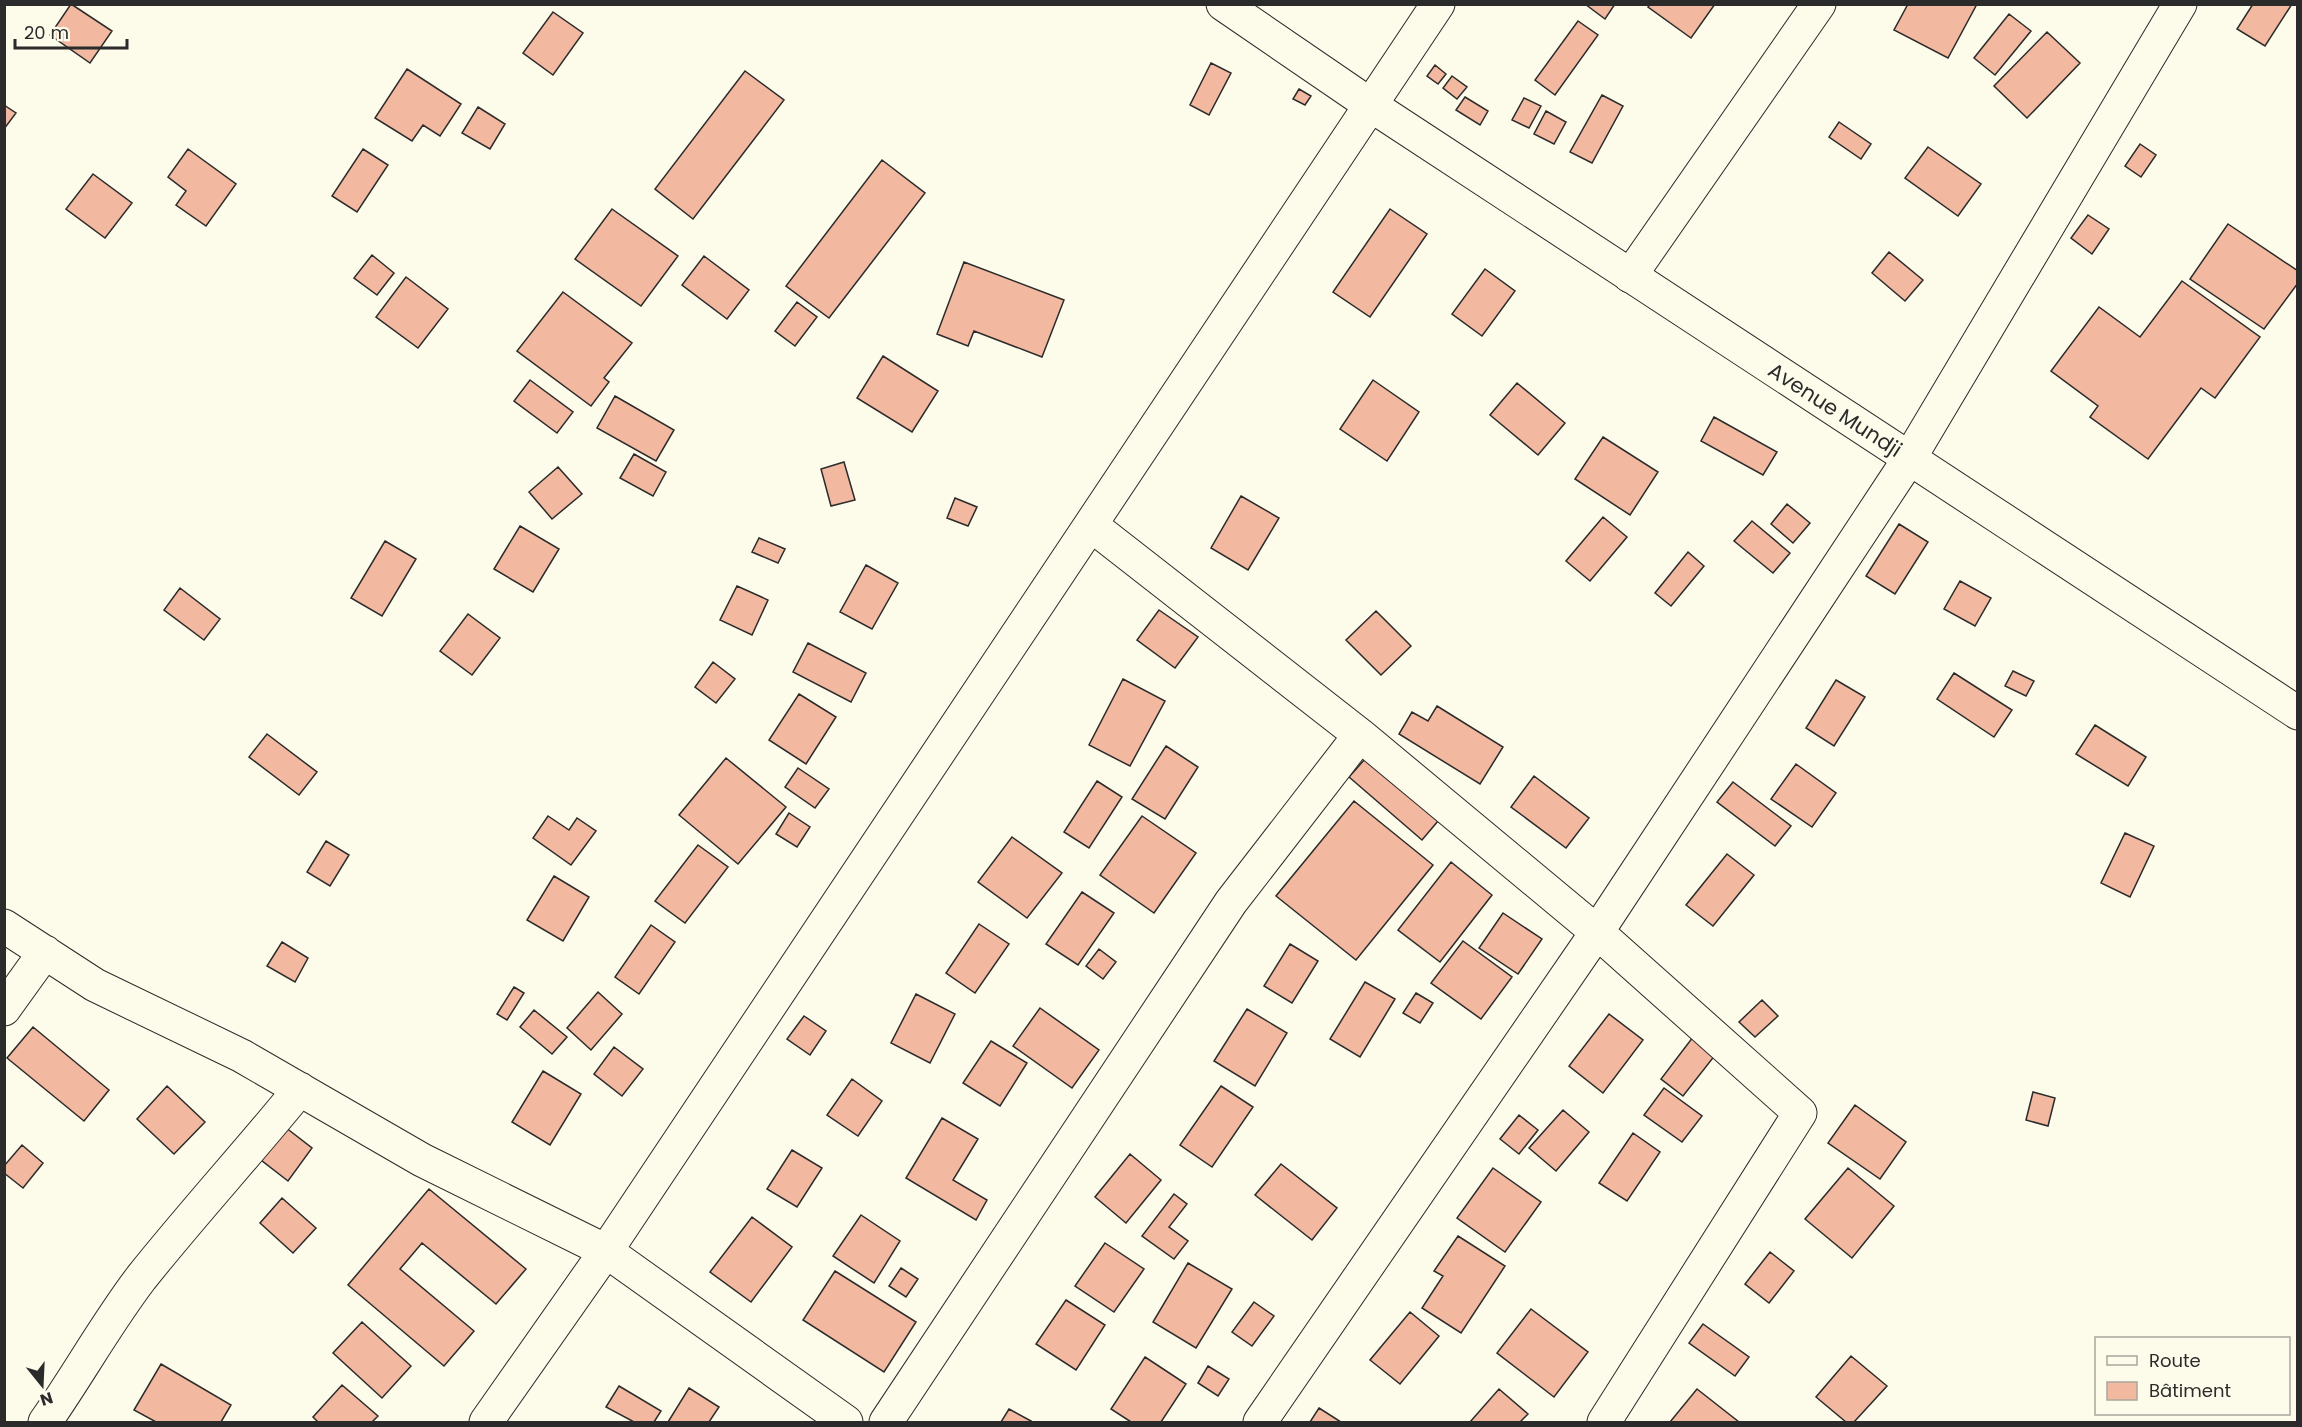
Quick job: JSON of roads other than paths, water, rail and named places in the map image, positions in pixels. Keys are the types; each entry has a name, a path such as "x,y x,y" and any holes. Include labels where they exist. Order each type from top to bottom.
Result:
{"street":[{"name":"Avenue Mundji","path":"1223,4 1372,106 2298,713"},
{"path":"486,1422 606,1251 1438,4"},
{"path":"1630,276 1819,4"},
{"path":"1260,1422 1597,932 1909,459 2180,4"},
{"path":"1091,525 1360,735 1597,932 1800,1113 1604,1422"},
{"path":"886,1422 1232,902 1360,735"},
{"path":"4,926 94,985 242,1056 423,1160 606,1251 846,1422"},
{"path":"4,1009 45,952"},
{"path":"45,1422 79,1375 115,1314 142,1277 300,1089"}]}
